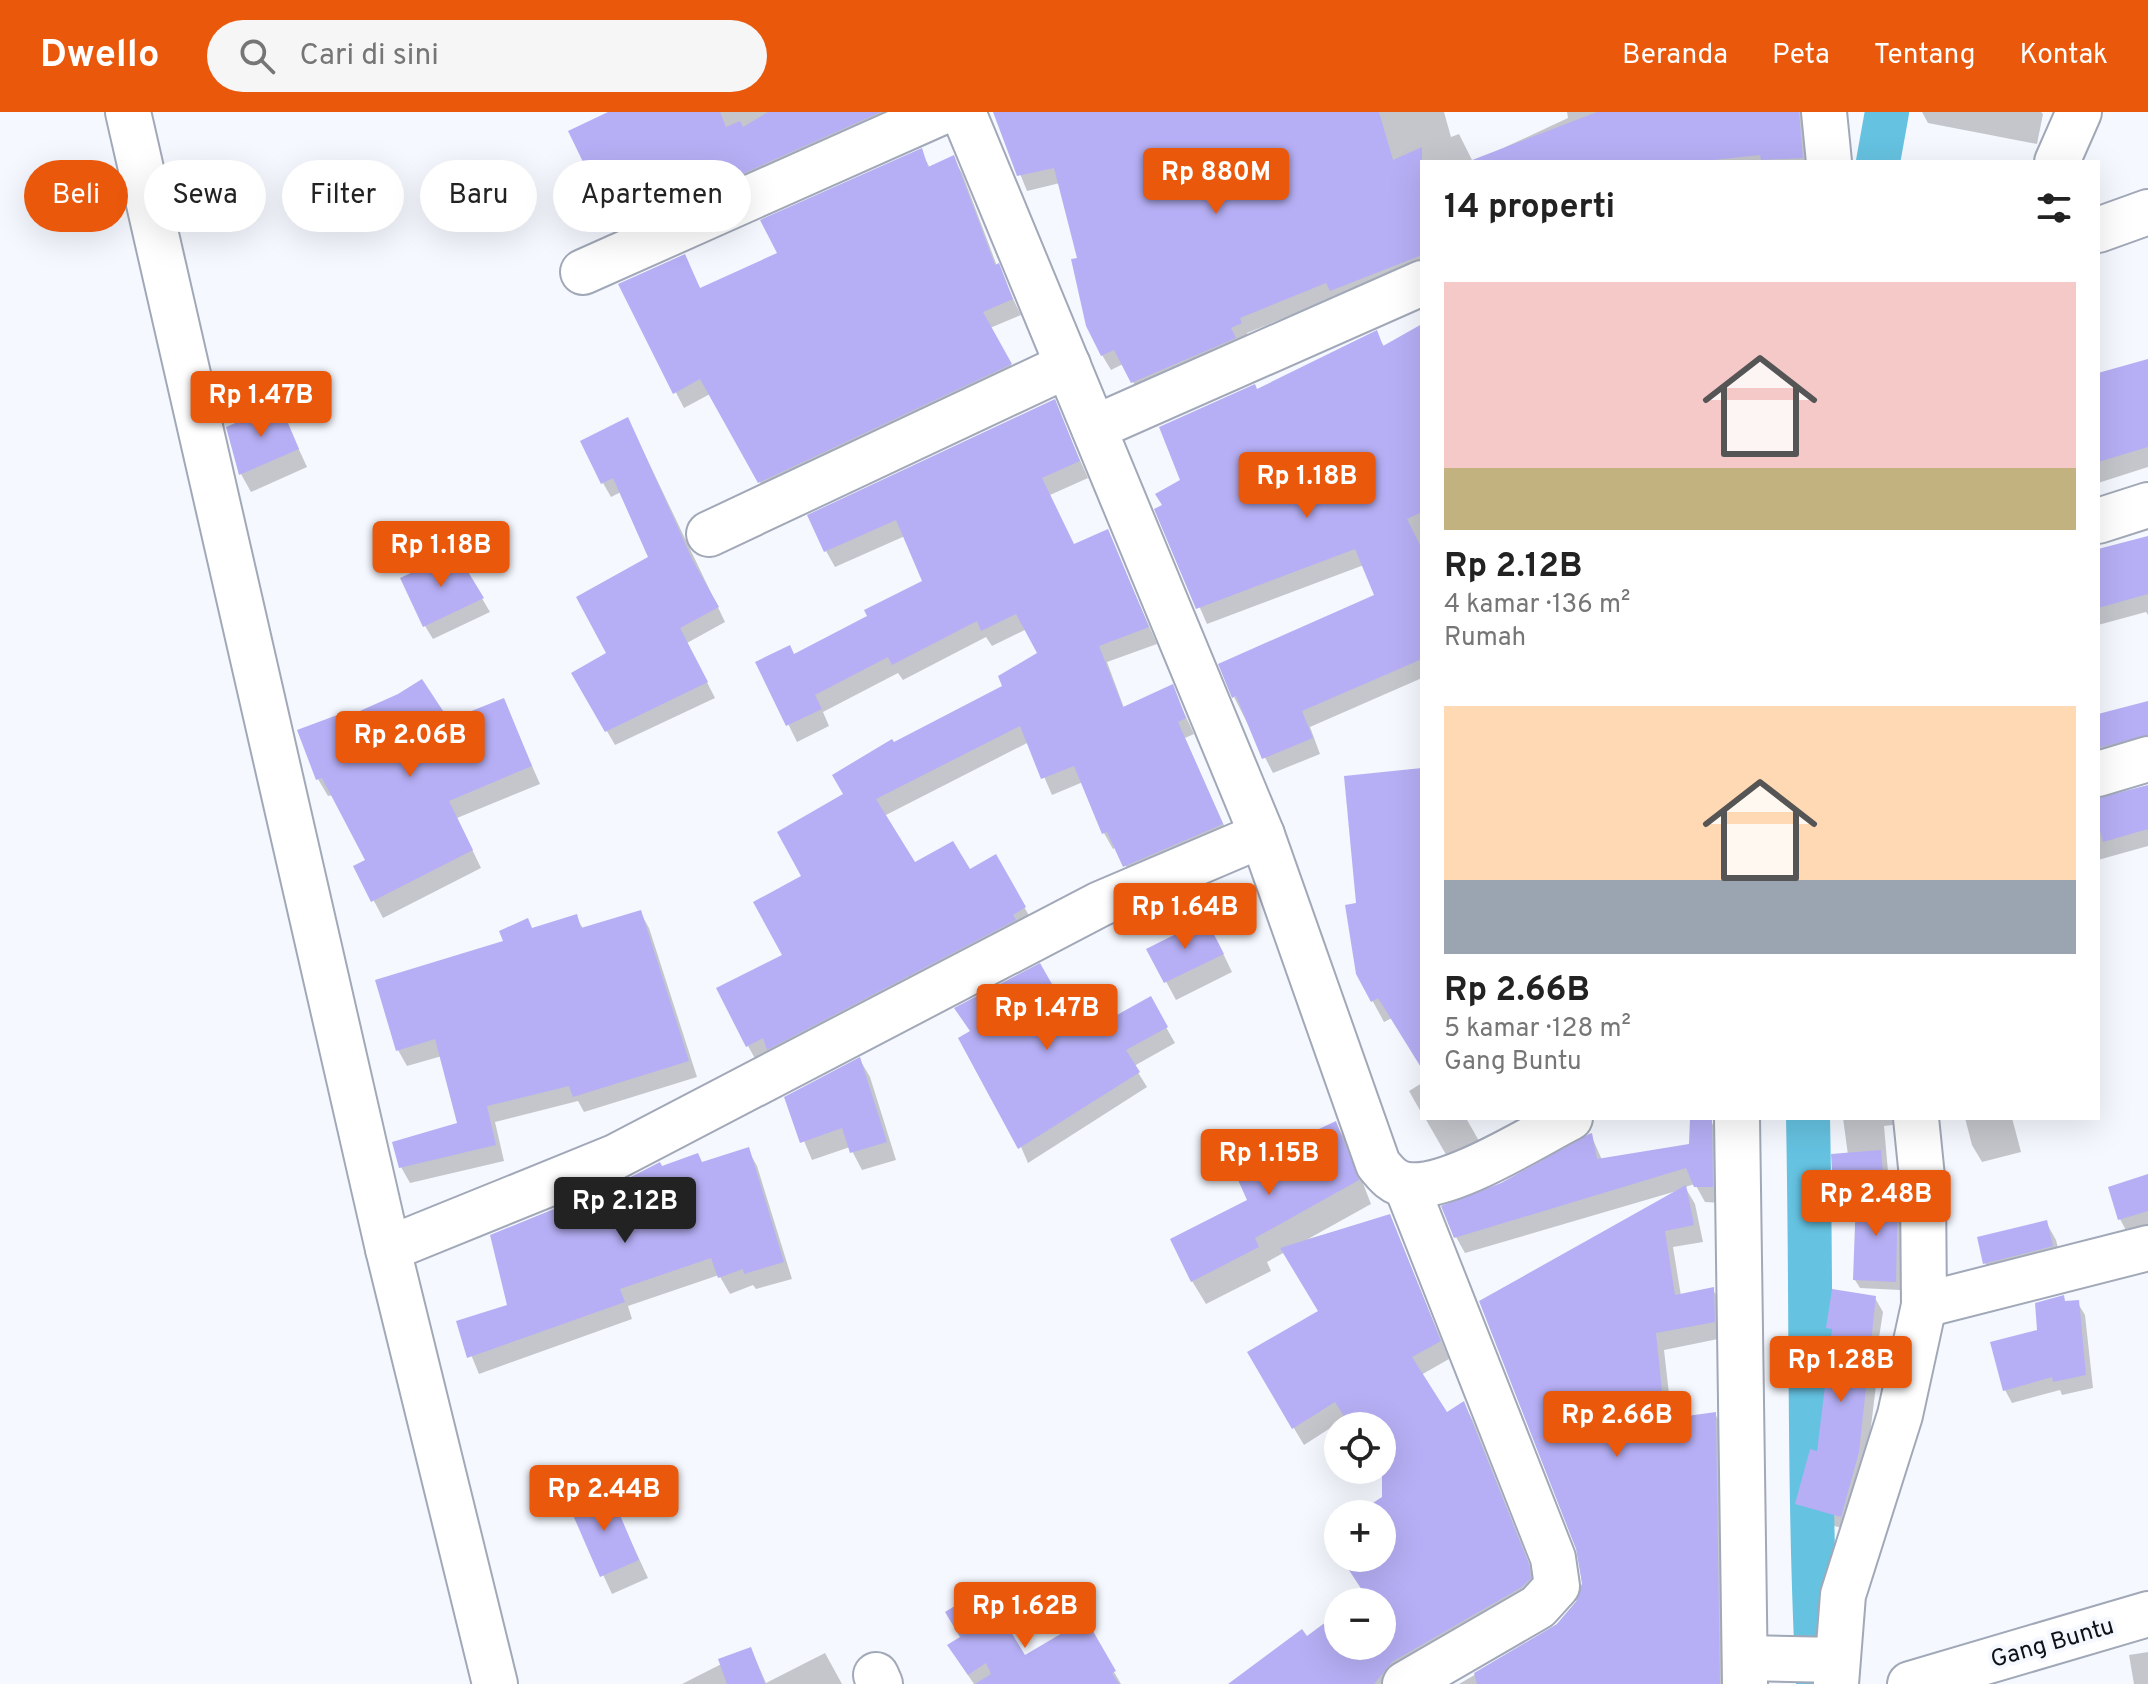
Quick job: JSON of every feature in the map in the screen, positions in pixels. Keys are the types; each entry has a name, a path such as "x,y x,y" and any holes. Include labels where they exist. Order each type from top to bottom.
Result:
{"street":[{"path":"128,112 388,1249 495,1684"},
{"path":"583,272 942,112"},
{"path":"963,112 1262,835 1378,1164 1390,1178 1406,1185 1440,1183 1566,1120"},
{"path":"1824,112 1829,160"},
{"path":"2058,160 2079,112"},
{"path":"2100,229 2148,212"},
{"path":"1094,428 1420,284"},
{"path":"709,534 1068,365"},
{"path":"2100,520 2148,505"},
{"path":"2100,773 2148,759"},
{"path":"388,1249 615,1157 1100,904 1262,835"},
{"path":"1737,1120 1748,1667 1830,1667 1843,1595 1900,1415 1924,1305 1923,1187 1916,1120"},
{"path":"1405,1684 1538,1607 1557,1586 1553,1558 1406,1185"},
{"path":"1924,1305 2148,1248"},
{"name":"Gang Buntu","path":"1910,1684 2148,1614"}],"building":[{"path":"608,112 720,112 726,127 740,121 743,127 768,112 881,112 751,170 751,160 582,160 568,131"},
{"path":"993,112 1379,112 1393,160 1422,147 1420,256 1330,291 1326,283 1240,318 1242,323 1231,328 1236,338 1131,383 1114,350 1101,356 1086,326 1071,259 1077,258 1054,168 1017,176"},
{"path":"1597,112 1799,112 1803,158 1761,160 1760,155 1714,160 1472,160"},
{"path":"922,148 928,167 954,155 995,265 999,263 1013,299 983,312 1012,364 758,483 700,379 673,394 618,284 685,254 700,288 777,253 760,220"},
{"path":"1420,325 1420,513 1407,519 1420,545 1420,660 1302,711 1313,738 1262,759 1236,696 1232,698 1218,664 1374,595 1355,549 1196,609 1154,509 1162,505 1155,494 1180,480 1159,427 1255,384 1257,389 1377,330 1383,346"},
{"path":"2148,359 2148,447 2100,461 2100,372"},
{"path":"1055,399 1080,461 1042,478 1074,544 1108,529 1149,627 1099,646 1123,707 1173,684 1186,718 1178,722 1223,824 1123,867 1107,832 1102,834 1074,766 1041,779 1020,726 876,799 915,862 953,841 970,869 996,854 1026,907 1013,915 1016,920 767,1050 763,1038 746,1047 716,988 782,955 753,902 801,876 777,832 843,794 832,775 892,739 894,742 1002,686 998,676 1037,653 1016,614 981,631 977,621 892,665 888,657 815,695 822,709 786,726 755,662 790,645 794,654 867,616 864,610 922,581 896,520 824,552 807,515"},
{"path":"280,404 299,449 239,475 226,427"},
{"path":"628,417 693,561 719,607 680,628 708,682 605,732 571,673 606,653 576,597 648,557 613,478 601,484 580,441"},
{"path":"2148,536 2148,594 2100,607 2100,548"},
{"path":"456,552 484,598 423,627 400,578"},
{"path":"422,679 449,720 504,698 532,766 449,801 473,850 371,902 353,866 365,860 322,778 316,780 297,730 340,714 342,719 398,694"},
{"path":"2148,701 2148,735 2100,747 2100,713"},
{"path":"1420,768 1420,1066 1378,998 1371,1002 1356,974 1345,905 1356,903 1344,776"},
{"path":"2148,785 2148,829 2103,842 2100,797"},
{"path":"641,910 689,1061 573,1097 569,1086 487,1106 496,1145 399,1168 392,1142 457,1123 435,1039 396,1051 375,980 503,941 499,931 528,918 532,928 577,914 581,928"},
{"path":"1206,919 1224,954 1164,983 1146,949"},
{"path":"1040,963 1081,1035 1151,996 1168,1027 1126,1050 1140,1072 1018,1149 958,1038 970,1031 954,1008"},
{"path":"860,1057 887,1142 850,1153 842,1128 800,1143 784,1097"},
{"path":"1690,1120 1712,1120 1713,1187 1694,1187 1686,1168 1454,1238 1441,1206 1501,1183 1592,1133 1597,1159 1689,1144"},
{"path":"1336,1121 1359,1180 1255,1238 1259,1247 1191,1282 1170,1239 1247,1200 1230,1162 1300,1131 1302,1137"},
{"path":"749,1147 784,1262 744,1274 743,1269 718,1278 711,1258 620,1289 625,1302 467,1358 456,1321 507,1305 490,1235 625,1180 660,1162 662,1166 698,1153 702,1162"},
{"path":"1881,1150 1884,1183 1833,1187 1831,1154"},
{"path":"2148,1174 2148,1211 2118,1220 2108,1187"},
{"path":"1686,1185 1694,1225 1665,1231 1675,1295 1714,1287 1715,1322 1656,1333 1665,1419 1716,1412 1720,1684 1477,1684 1474,1673 1557,1624 1576,1602 1582,1583 1576,1549 1479,1301"},
{"path":"1898,1191 1896,1282 1853,1280 1856,1198"},
{"path":"1390,1214 1441,1341 1412,1357 1447,1412 1464,1401 1529,1564 1531,1578 1522,1587 1396,1660 1396,1588 1361,1588 1350,1572 1396,1572 1396,1500 1377,1500 1382,1497 1382,1484 1396,1484 1396,1412 1341,1412 1335,1402 1292,1429 1247,1352 1318,1311 1280,1248"},
{"path":"2047,1220 2053,1246 1983,1264 1977,1237"},
{"path":"1832,1289 1876,1296 1859,1452 1841,1517 1795,1504 1810,1449 1817,1451 1832,1329 1826,1328"},
{"path":"2064,1295 2065,1301 2079,1300 2086,1375 2053,1382 2052,1377 2003,1391 1990,1342 2037,1330 2035,1303"},
{"path":"609,1489 639,1560 600,1577 569,1506"},
{"path":"984,1588 1025,1655 1086,1619 1116,1671 1112,1673 1119,1684 975,1684 991,1674 986,1663 968,1675 947,1645 960,1637 945,1612"},
{"path":"1324,1623 1324,1660 1395,1660 1374,1684 1228,1684 1302,1629 1307,1636"},
{"path":"751,1647 765,1684 727,1684 718,1659"}],"waterway":[{"path":"1878,160 1887,112"},
{"path":"1808,1120 1811,1472 1818,1684"}]}
